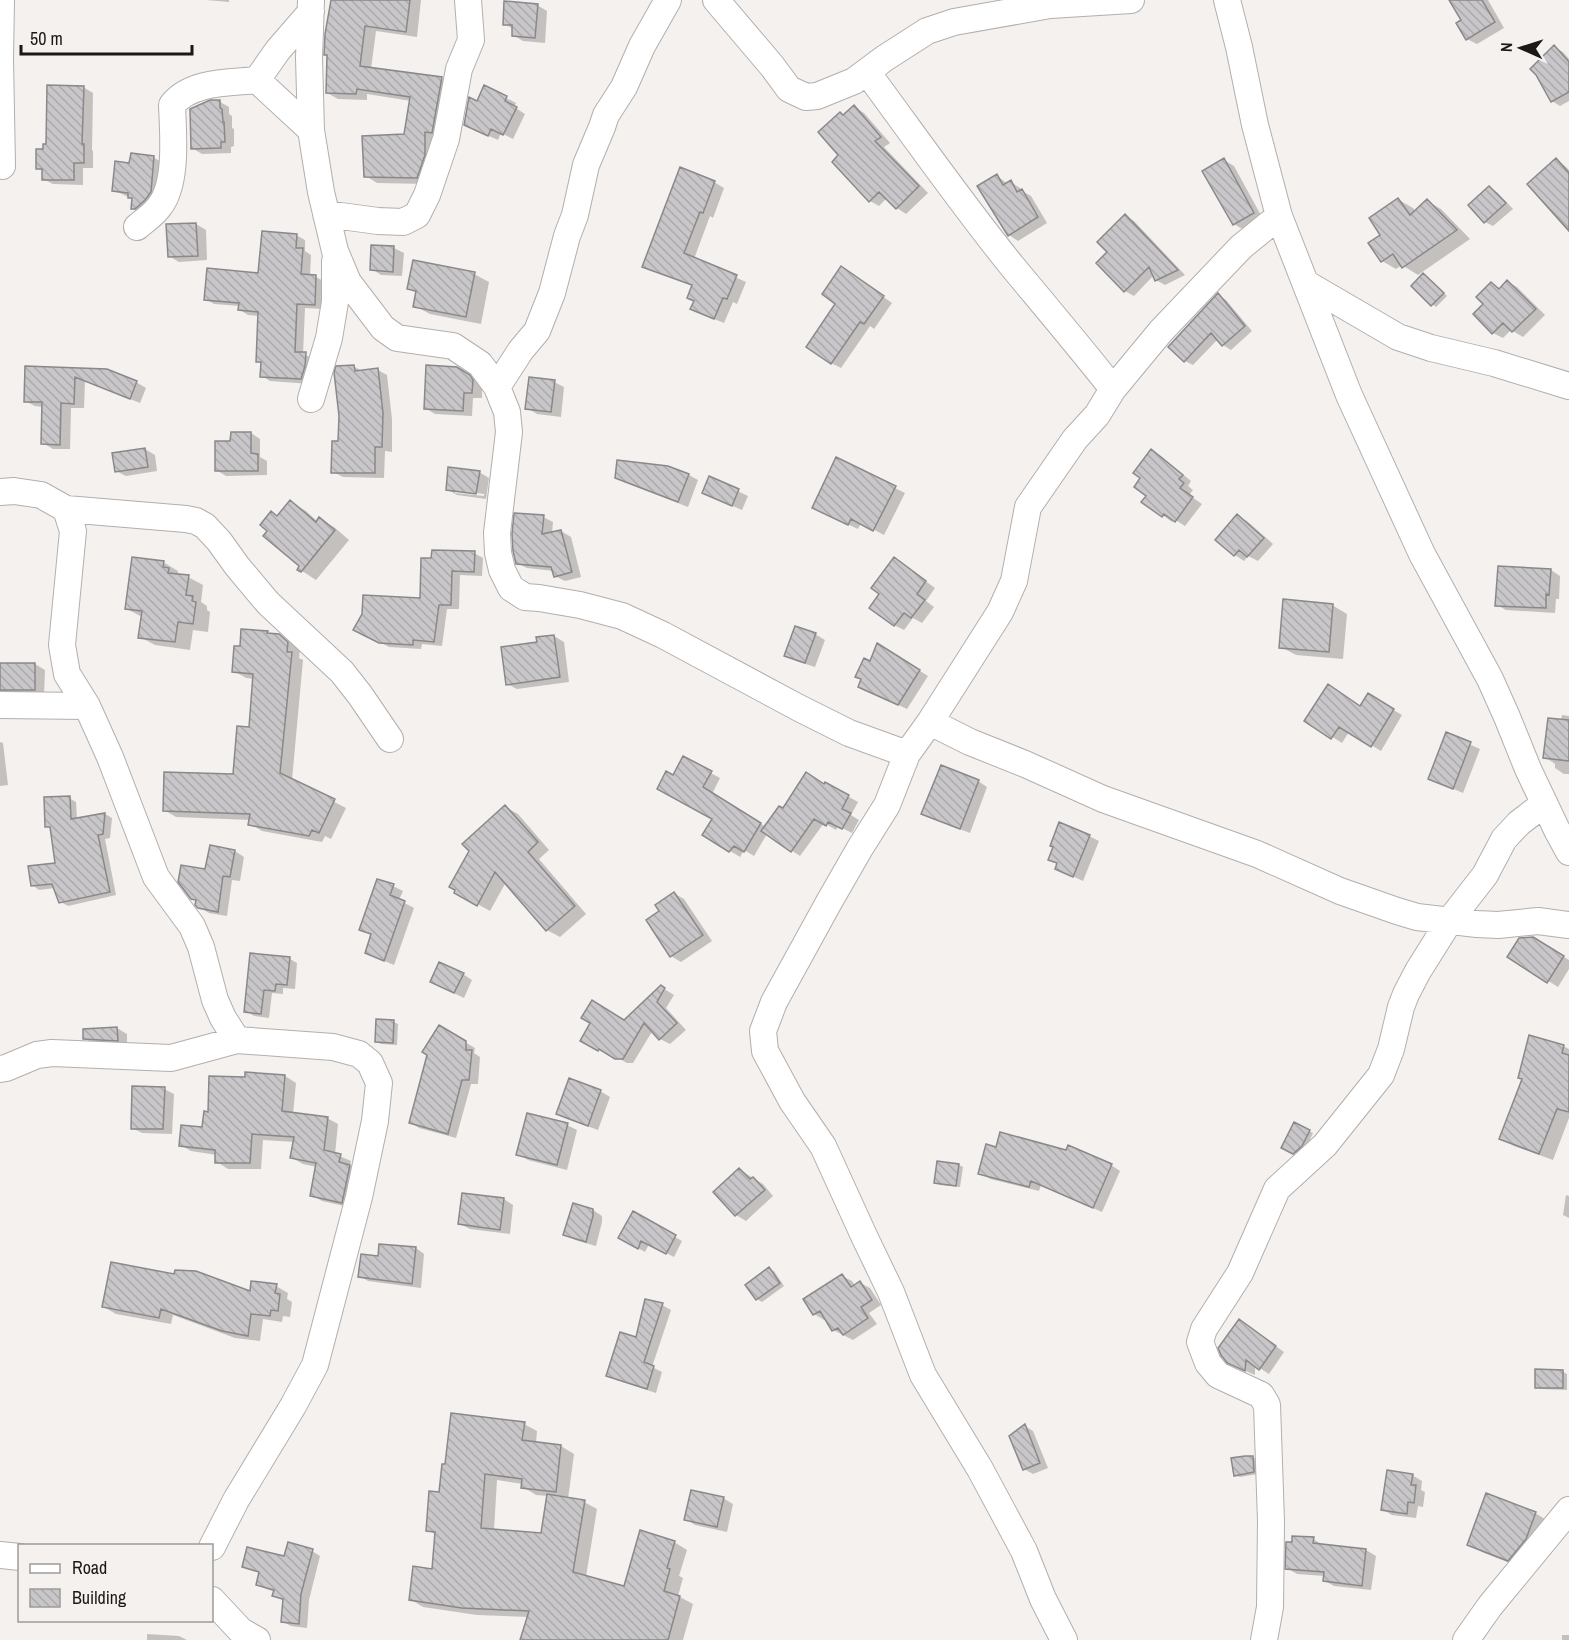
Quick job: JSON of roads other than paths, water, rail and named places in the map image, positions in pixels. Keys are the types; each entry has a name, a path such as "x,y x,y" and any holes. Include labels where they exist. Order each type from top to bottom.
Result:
{"street":[{"path":"1,0 2,166"},
{"path":"326,214 403,222 417,215 427,195 446,140 459,69 471,40 468,0"},
{"path":"497,387 521,350 537,331 552,293 575,215 586,165 606,115 624,87 642,46 668,0"},
{"path":"716,0 789,89 806,97 817,96 855,81 927,31 954,22 1050,5 1131,0"},
{"path":"1227,0 1239,46 1254,125 1279,216 1349,395 1422,554 1490,679 1544,804 1569,852"},
{"path":"311,6 310,130 335,251 348,282 383,328 397,338 453,346 480,364 497,387 507,412 509,432 496,532 502,570 511,588 525,597 580,605 622,616 663,635 790,704 849,733 907,754"},
{"path":"137,227 159,207 168,189 174,145 172,105 177,98 208,85 256,80 311,6"},
{"path":"867,72 1012,265 1113,389"},
{"path":"256,80 310,130"},
{"path":"1064,1640 1006,1516 923,1375 891,1292 823,1146 792,1101 765,1051 763,1031 774,1002 829,902 887,805 907,754 1000,612 1014,581 1028,507 1075,440 1097,415 1113,389 1161,331 1241,247 1279,216"},
{"path":"311,399 329,338 335,303 335,251"},
{"path":"1307,284 1398,337 1569,386"},
{"path":"0,492 14,491 41,495 66,509 186,519 205,526 268,603 342,672 390,739"},
{"path":"66,509 73,531 62,645 67,674 87,706 110,757 156,877 192,926 201,947 215,1000 237,1040"},
{"path":"0,705 87,706"},
{"path":"930,722 970,742 1103,799 1257,854 1340,891 1397,911 1417,917 1477,924 1498,925 1538,921 1569,926"},
{"path":"1264,1640 1270,1607 1271,1543 1267,1405 1261,1395 1218,1375 1208,1363 1200,1342 1204,1329 1240,1273 1277,1189 1324,1145 1381,1075 1392,1049 1396,1022 1406,994 1450,920 1485,875 1510,831 1544,804"},
{"path":"207,1049 215,1000"},
{"path":"0,1069 37,1055 52,1053 171,1058 237,1040 333,1047 359,1054 370,1063 379,1083 375,1121 359,1197 315,1365 236,1500 213,1545"},
{"path":"1466,1640 1490,1606 1569,1510"},
{"path":"0,1555 18,1557"},
{"path":"213,1601 241,1631 257,1640"}]}
